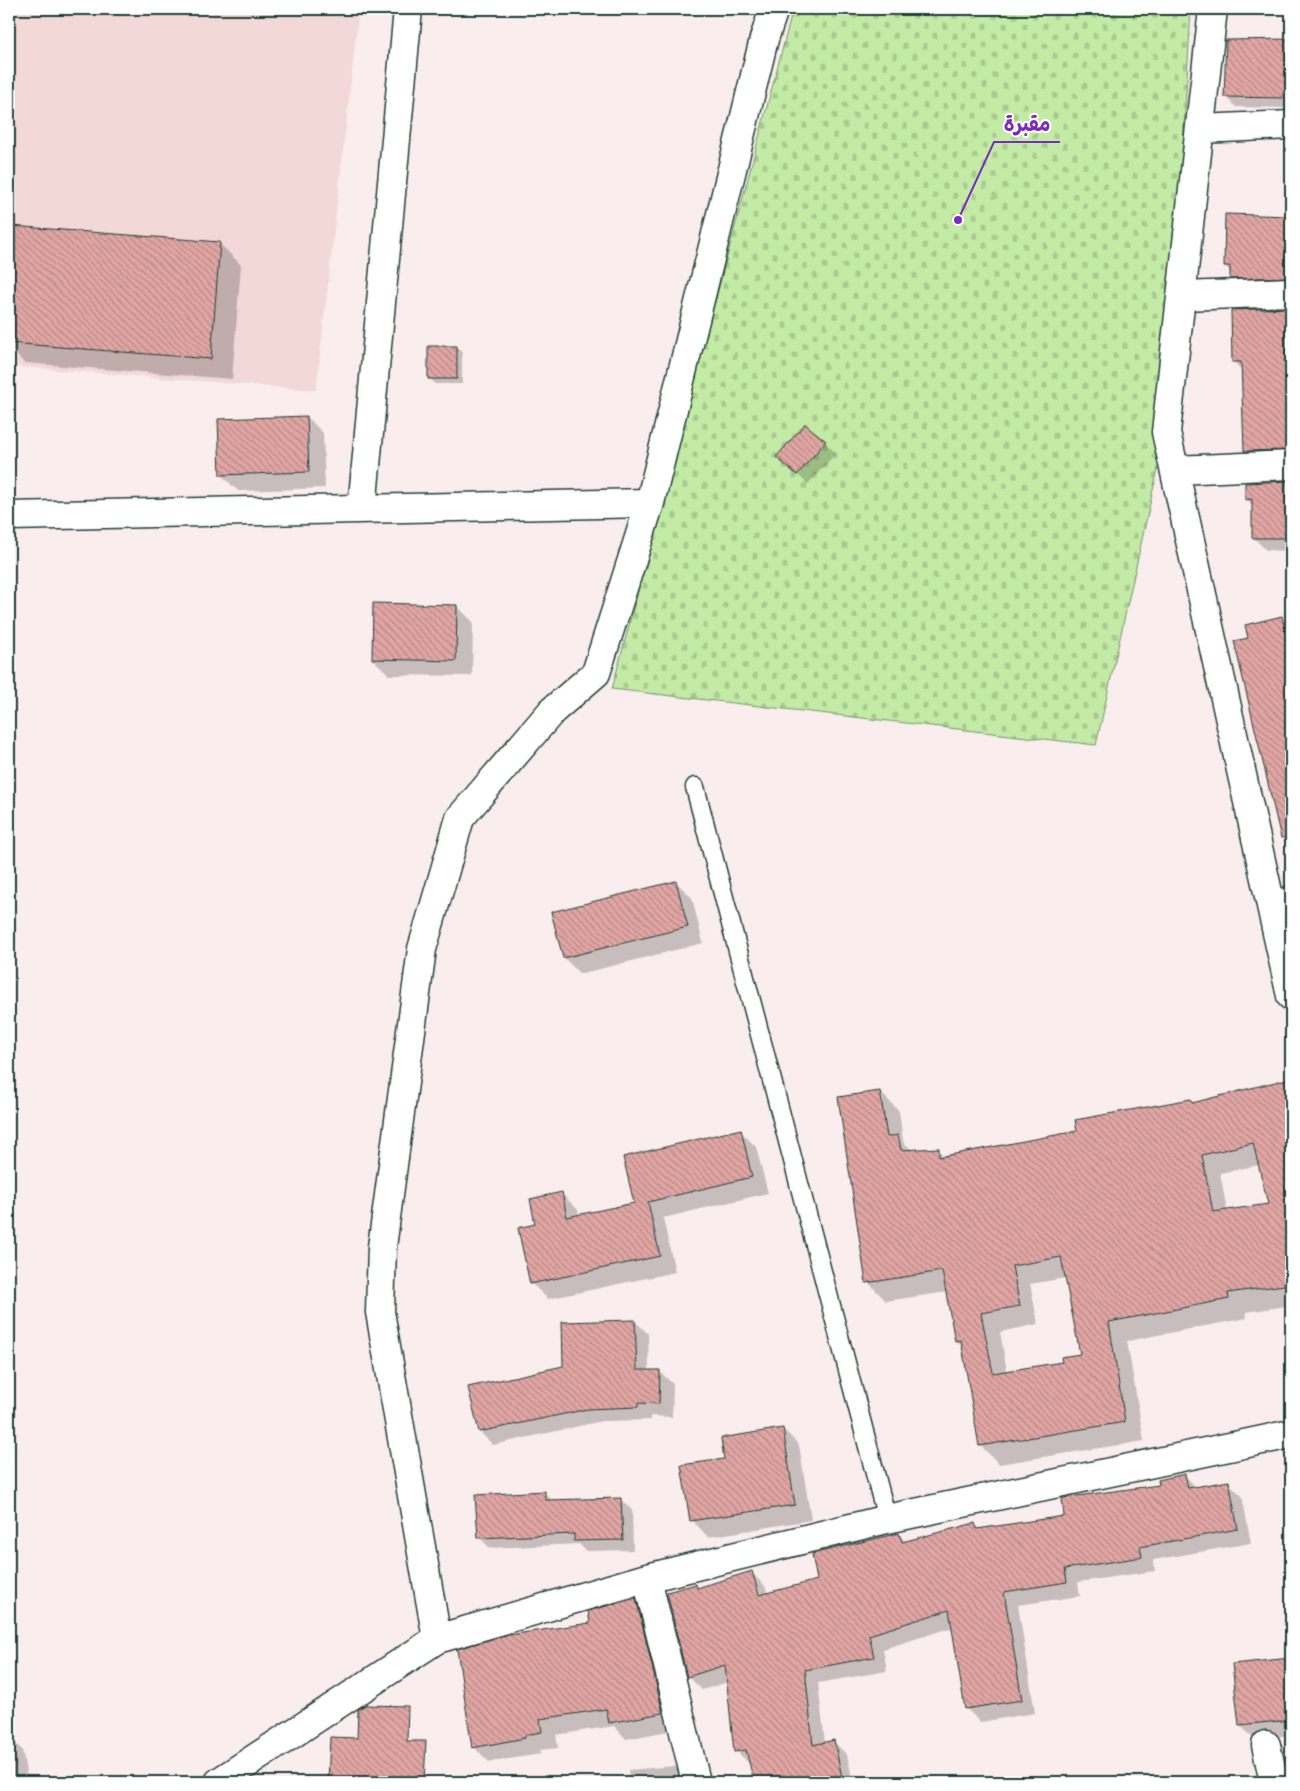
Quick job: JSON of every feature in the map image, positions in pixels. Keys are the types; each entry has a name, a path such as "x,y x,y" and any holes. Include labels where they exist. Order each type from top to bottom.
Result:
{"street":[{"path":"362,509 408,9"},
{"path":"437,1640 380,1312 382,1247 422,949 460,818 552,711 596,673 650,503 764,39 774,9"},
{"path":"1213,9 1166,432 1281,899 1291,996"},
{"path":"1200,129 1291,125"},
{"path":"1182,296 1291,292"},
{"path":"1175,470 1291,465"},
{"path":"9,516 650,503"},
{"path":"219,1782 437,1640 647,1578 887,1519 1291,1434"},
{"path":"647,1578 696,1782"},
{"path":"1266,1745 1274,1782"}],"lane":[{"path":"695,787 887,1519"}],"shaded area":[{"path":"9,9 359,9 316,390 9,366"}],"green space":[{"path":"793,9 1191,9 1166,432 1096,745 612,689"}],"building":[{"path":"1291,39 1291,92 1283,92 1283,98 1224,97 1226,40"},
{"path":"1225,214 1291,216 1291,277 1230,279 1230,266 1224,266"},
{"path":"11,226 220,242 211,359 9,343"},
{"path":"1291,308 1291,329 1285,329 1287,384 1291,383 1291,450 1244,451 1241,362 1232,362 1231,310"},
{"path":"428,346 457,346 457,379 428,379"},
{"path":"307,416 309,472 220,475 218,419"},
{"path":"805,424 826,441 797,475 776,457"},
{"path":"1291,481 1291,538 1252,538 1252,499 1245,500 1245,483"},
{"path":"373,603 457,605 456,661 372,659"},
{"path":"1282,616 1291,656 1291,837 1281,838 1234,641 1248,638 1245,625"},
{"path":"676,881 688,927 563,958 551,912"},
{"path":"1291,1078 1291,1284 1228,1293 1229,1299 1109,1322 1125,1422 979,1446 961,1340 955,1341 942,1271 866,1283 838,1097 880,1091 887,1137 898,1135 901,1150 939,1148 939,1157 1077,1131 1075,1120 1191,1099 1192,1103","holes":["1253,1143 1268,1204 1213,1212 1202,1155","1061,1257 1080,1354 1061,1357 1062,1362 993,1373 981,1313 1020,1306 1012,1266"]},
{"path":"741,1129 752,1177 648,1202 660,1256 530,1284 518,1228 535,1224 530,1199 562,1192 567,1217 634,1203 623,1157"},
{"path":"635,1320 637,1370 660,1370 659,1404 638,1403 638,1407 588,1409 479,1432 468,1387 563,1366 562,1322"},
{"path":"783,1428 795,1505 690,1521 681,1465 724,1459 721,1438"},
{"path":"1185,1474 1188,1488 1229,1481 1238,1529 1140,1547 1142,1557 1065,1569 1067,1582 1004,1592 1022,1700 965,1709 949,1610 869,1635 874,1657 805,1670 813,1745 834,1740 843,1782 754,1782 746,1750 734,1752 725,1665 687,1677 667,1592 696,1584 697,1588 752,1571 759,1595 817,1580 812,1554 899,1533 902,1542 975,1523 977,1529 1064,1516 1062,1498 1159,1485 1158,1480"},
{"path":"545,1491 545,1500 621,1498 623,1540 574,1541 574,1534 478,1538 475,1495"},
{"path":"636,1598 663,1713 609,1723 606,1709 540,1719 542,1732 525,1735 525,1738 472,1748 457,1649 502,1636 590,1623 588,1611"},
{"path":"1291,1658 1291,1720 1239,1725 1232,1664"},
{"path":"365,1705 408,1706 407,1741 426,1741 424,1782 328,1782 330,1737 357,1738 358,1710"}],"place":[{"name":"مقبرة","path":"958,220"}]}
